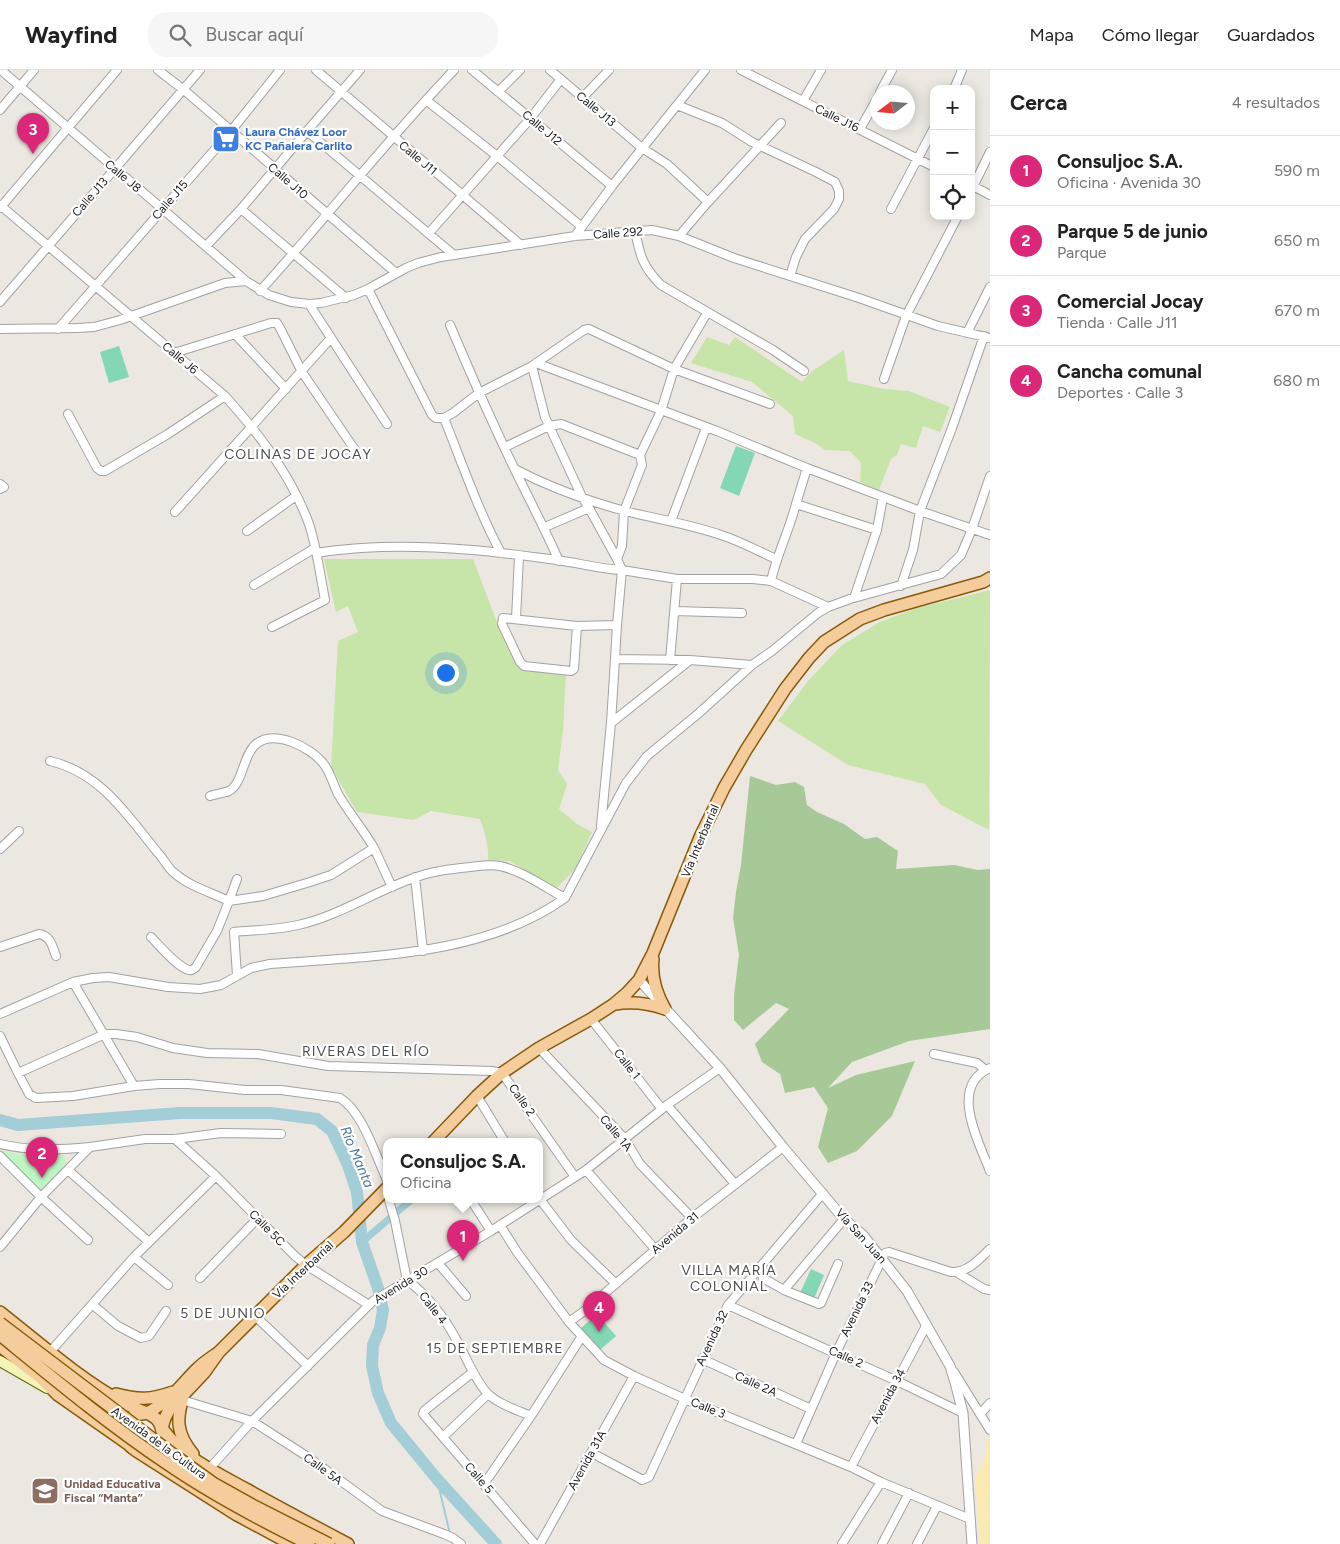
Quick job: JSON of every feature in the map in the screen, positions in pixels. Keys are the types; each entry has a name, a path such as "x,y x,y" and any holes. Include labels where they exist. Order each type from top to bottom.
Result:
{"main road":[{"name":"Vía Interbarrial","path":"437,1138 476,1096 502,1073 539,1048 614,1004 639,980 654,953 712,811 765,719 785,689 824,642 860,619 884,610 983,582 990,578"},
{"path":"654,953 652,972 655,988 665,1009"},
{"path":"614,1004 636,1002 665,1009"},
{"name":"Vía Interbarrial","path":"162,1428 169,1410 181,1394 204,1373 219,1352 306,1265 383,1195"},
{"name":"Avenida de la Cultura","path":"0,1312 100,1390 146,1414"},
{"name":"Avenida de la Cultura","path":"0,1323 213,1483 329,1544"},
{"name":"Avenida de la Cultura","path":"0,1335 167,1464 212,1492 309,1544"},
{"name":"Avenida de la Cultura","path":"0,1346 58,1394 130,1446 197,1490 290,1544"},
{"path":"0,1361 58,1394"},
{"path":"100,1390 134,1399 181,1394 179,1421 182,1437 193,1454 208,1468"},
{"name":"Vía Interbarrial","path":"146,1414 181,1394"},
{"path":"146,1414 156,1418 162,1428 161,1440 154,1448 143,1452 130,1446 125,1438 124,1432 129,1420 134,1416 146,1414"},
{"name":"Avenida de la Cultura","path":"162,1428 175,1444 208,1468 348,1544"}],"street":[{"name":"Calle J8","path":"1,70 246,281"},
{"path":"0,110 34,70"},
{"path":"0,206 117,70"},
{"name":"Calle J10","path":"158,70 184,90 396,273"},
{"name":"Calle J13","path":"0,302 200,70"},
{"name":"Calle J15","path":"58,329 230,131 280,70"},
{"name":"Calle J11","path":"316,70 521,245"},
{"path":"206,246 241,209 360,70"},
{"path":"260,291 294,254 393,137 454,70"},
{"name":"Calle J12","path":"472,70 612,186"},
{"path":"498,92 520,70"},
{"name":"Calle J13","path":"550,70 642,148 667,164 708,202"},
{"path":"583,97 610,70"},
{"path":"575,236 704,70"},
{"name":"Calle J16","path":"740,70 930,165"},
{"path":"803,101 821,70"},
{"path":"884,85 892,70"},
{"path":"956,85 962,70"},
{"path":"429,233 530,119 562,79"},
{"path":"426,100 582,227"},
{"path":"678,105 722,123 752,142 834,182 839,191 839,199 834,209 805,239 796,257 790,276"},
{"path":"860,129 870,112"},
{"path":"679,236 781,123"},
{"path":"307,130 454,255"},
{"path":"891,209 933,130"},
{"path":"975,181 990,152"},
{"path":"975,188 990,195"},
{"name":"Calle J6","path":"0,206 225,396 252,426 280,465 309,524 325,600 272,627"},
{"path":"241,209 346,298"},
{"path":"884,379 906,316 956,220"},
{"name":"Calle 292","path":"246,281 260,291 291,302 310,304 346,298 424,261 575,236 652,230 679,236 734,258 859,298 906,316 938,326 987,337"},
{"path":"635,231 639,252 649,273 661,285 773,350 804,371"},
{"path":"0,329 58,329 94,326 130,316 225,283 246,281"},
{"path":"967,332 990,287"},
{"path":"368,289 432,415 436,418 444,418 453,413 479,393 534,365 584,330 589,329 674,369 770,404"},
{"path":"310,304 387,424"},
{"path":"617,559 622,546 624,511 642,465 640,455 661,411 674,369 707,313"},
{"path":"174,353 271,323 277,323 302,372 355,450"},
{"path":"450,325 479,393 545,527 558,561"},
{"path":"235,334 286,389"},
{"path":"901,586 913,550 920,511 987,337"},
{"path":"175,512 331,338"},
{"path":"534,365 717,431 883,497 990,535"},
{"path":"534,365 545,417 582,497 622,570 601,829"},
{"path":"68,414 97,468 105,471 168,434 225,396"},
{"path":"444,418 475,497 501,553"},
{"path":"505,447 549,426 560,424 640,455"},
{"path":"671,521 706,428"},
{"path":"772,581 776,559 790,525 807,468"},
{"path":"515,469 530,477 624,511 671,521 721,535 776,559"},
{"path":"0,1014 73,982 93,978 109,977 168,987 200,989 220,985 251,968 270,964 422,951 474,939 510,927 548,910 564,898 626,783 647,756 699,713 752,665 772,652 818,613 828,607 854,598 941,574 961,555 972,530 990,476"},
{"path":"248,531 296,496"},
{"path":"854,598 877,530 883,497"},
{"path":"796,504 877,530"},
{"path":"545,527 589,508"},
{"path":"254,585 316,550 410,546 501,553 677,579 753,579 772,581 828,607"},
{"path":"516,619 519,556"},
{"path":"670,660 677,579"},
{"path":"675,611 742,613"},
{"path":"577,626 573,670 571,671 527,667 520,662 502,624 504,618 577,626 617,625"},
{"path":"616,660 690,660 752,665"},
{"path":"611,723 690,660"},
{"path":"210,796 229,790 236,785 255,745 266,739 294,742 324,763 339,795 374,848 392,887"},
{"path":"50,762 73,769 106,791 172,870 182,879 229,901 263,896 331,875 374,848"},
{"path":"0,849 19,831"},
{"path":"217,931 234,932 298,925 341,911 415,877 482,865 498,866 521,874 564,898"},
{"path":"415,877 422,951"},
{"path":"150,936 170,958 188,970 193,969 217,931 237,879"},
{"path":"234,932 237,975"},
{"path":"0,947 39,934 44,935 50,940 56,956"},
{"name":"Vía San Juan","path":"639,980 720,1068 844,1219 863,1235 882,1257 906,1291 950,1366 956,1386 962,1413 972,1544"},
{"path":"73,982 134,1086"},
{"name":"Calle 1","path":"591,1019 665,1107 735,1184"},
{"path":"18,1072 105,1034 116,1034 137,1037 173,1048 207,1053 258,1054 328,1066 481,1070 502,1073"},
{"path":"0,1036 29,1094 36,1098 73,1096 134,1086 160,1084 182,1084 245,1090 281,1090 340,1098 356,1114 383,1171"},
{"name":"Calle 1A","path":"539,1048 625,1139 640,1164 692,1218"},
{"path":"934,1054 976,1063 987,1070 976,1077 970,1089 968,1104 970,1118 990,1171"},
{"name":"Avenida 30","path":"543,1197 586,1170 665,1107 720,1068"},
{"name":"Calle 2","path":"502,1073 575,1177"},
{"path":"476,1096 502,1138"},
{"path":"0,1144 52,1150 90,1148 145,1140 175,1139 221,1133 281,1134"},
{"name":"Calle 5C","path":"175,1139 216,1176 257,1219 306,1265 371,1303"},
{"name":"Avenida 31","path":"569,1322 692,1218 784,1147"},
{"path":"0,1248 41,1197 90,1148"},
{"path":"0,1156 88,1240"},
{"path":"68,1170 149,1242"},
{"path":"586,1170 655,1249"},
{"path":"50,1352 134,1257 216,1176"},
{"name":"Avenida 32","path":"592,1453 642,1480 650,1477 728,1305 823,1194"},
{"path":"389,1203 394,1218 404,1281"},
{"path":"473,1203 491,1231"},
{"name":"Avenida 30","path":"208,1468 252,1421 371,1303 534,1203"},
{"path":"543,1203 571,1240 616,1284"},
{"path":"200,1278 257,1219"},
{"path":"784,1290 844,1219"},
{"name":"Calle 3","path":"500,1225 517,1252 569,1322 604,1360 685,1399 851,1467 881,1482 970,1519"},
{"path":"882,1257 885,1253 889,1252 952,1272 958,1272 969,1268 990,1249"},
{"path":"134,1257 168,1285"},
{"name":"Avenida 33","path":"796,1444 810,1409 882,1257"},
{"path":"438,1263 466,1296"},
{"path":"764,1278 784,1290 819,1304 838,1264"},
{"path":"958,1272 987,1290 990,1299"},
{"name":"Calle 4","path":"404,1281 421,1291 442,1317 455,1337 473,1372 488,1394 503,1404 531,1416"},
{"path":"92,1305 118,1326 141,1338 149,1336 166,1311"},
{"name":"Calle 2","path":"728,1305 897,1381 962,1413"},
{"path":"255,1316 308,1366"},
{"name":"Avenida 34","path":"851,1467 926,1326"},
{"path":"484,1484 531,1416 582,1336"},
{"name":"Calle 2A","path":"702,1360 810,1409"},
{"path":"950,1366 990,1430"},
{"name":"Calle 5","path":"473,1372 424,1411 424,1415 535,1544"},
{"name":"Avenida 31A","path":"540,1544 634,1376"},
{"name":"Calle 5A","path":"181,1394 252,1421 382,1511 444,1534 461,1544"},
{"path":"443,1437 488,1394"},
{"path":"980,1414 990,1403"},
{"path":"842,1544 881,1482"},
{"path":"882,1544 909,1493"},
{"path":"917,1544 937,1506"},
{"path":"271,1534 279,1544"}],"green space":[{"path":"707,337 729,345 735,337 802,382 811,372 844,350 848,381 884,389 909,391 950,407 940,432 923,426 916,448 901,444 897,455 891,459 879,490 860,482 861,463 850,451 825,450 795,434 793,416 752,382 691,363"},
{"path":"119,346 129,377 109,383 100,352"},
{"path":"736,446 755,453 739,496 720,488"},
{"path":"324,559 473,559 498,625 521,670 566,674 563,730 558,770 567,784 559,809 577,824 592,832 576,868 556,889 510,861 488,860 484,829 480,819 431,811 414,820 357,812 331,767 338,641 358,632 348,606 336,612"},
{"path":"990,590 989,830 941,805 925,784 848,765 778,721 808,681 842,645 880,622 914,609"},
{"path":"750,776 776,785 795,782 804,787 807,805 817,812 844,824 865,839 877,837 898,851 896,869 954,865 978,870 990,869 990,1029 909,1041 852,1062 828,1088 856,1075 915,1061 892,1116 857,1151 828,1163 818,1147 828,1108 814,1087 785,1093 780,1074 762,1062 755,1044 789,1009 776,1003 743,1030 734,1020 734,995 739,955 733,918 741,865"},
{"path":"0,1150 18,1154 64,1155 66,1164 42,1191"},
{"path":"811,1269 824,1275 814,1299 800,1293"},
{"path":"597,1314 616,1336 600,1350 581,1328"}],"sand":[{"path":"990,1435 990,1544 980,1544 975,1477 986,1452 986,1443"}],"waterway":[{"name":"Río Manta","path":"0,1120 18,1125 180,1113 271,1113 317,1119 332,1131 348,1165 357,1192 362,1242 378,1288 383,1310 380,1328 373,1345 372,1366 378,1393 391,1423 437,1479 496,1544"},
{"path":"362,1242 408,1203"},
{"path":"437,1479 450,1534"}],"place":[{"name":"Laura Chávez Loor KC Pañalera Carlito","path":"226,139"},
{"name":"Comercial Jocay","path":"33,154"},
{"name":"Parque 5 de junio","path":"42,1178"},
{"name":"Consuljoc S.A.","path":"463,1261"},
{"name":"Cancha comunal","path":"599,1332"},
{"name":"Unidad Educativa Fiscal “Manta”","path":"45,1491"}],"district":[{"name":"COLINAS DE JOCAY","path":"298,454"},
{"name":"RIVERAS DEL RÍO","path":"366,1051"},
{"name":"VILLA MARÍA COLONIAL","path":"729,1278"},
{"name":"5 DE JUNIO","path":"223,1313"},
{"name":"15 DE SEPTIEMBRE","path":"495,1348"}]}
